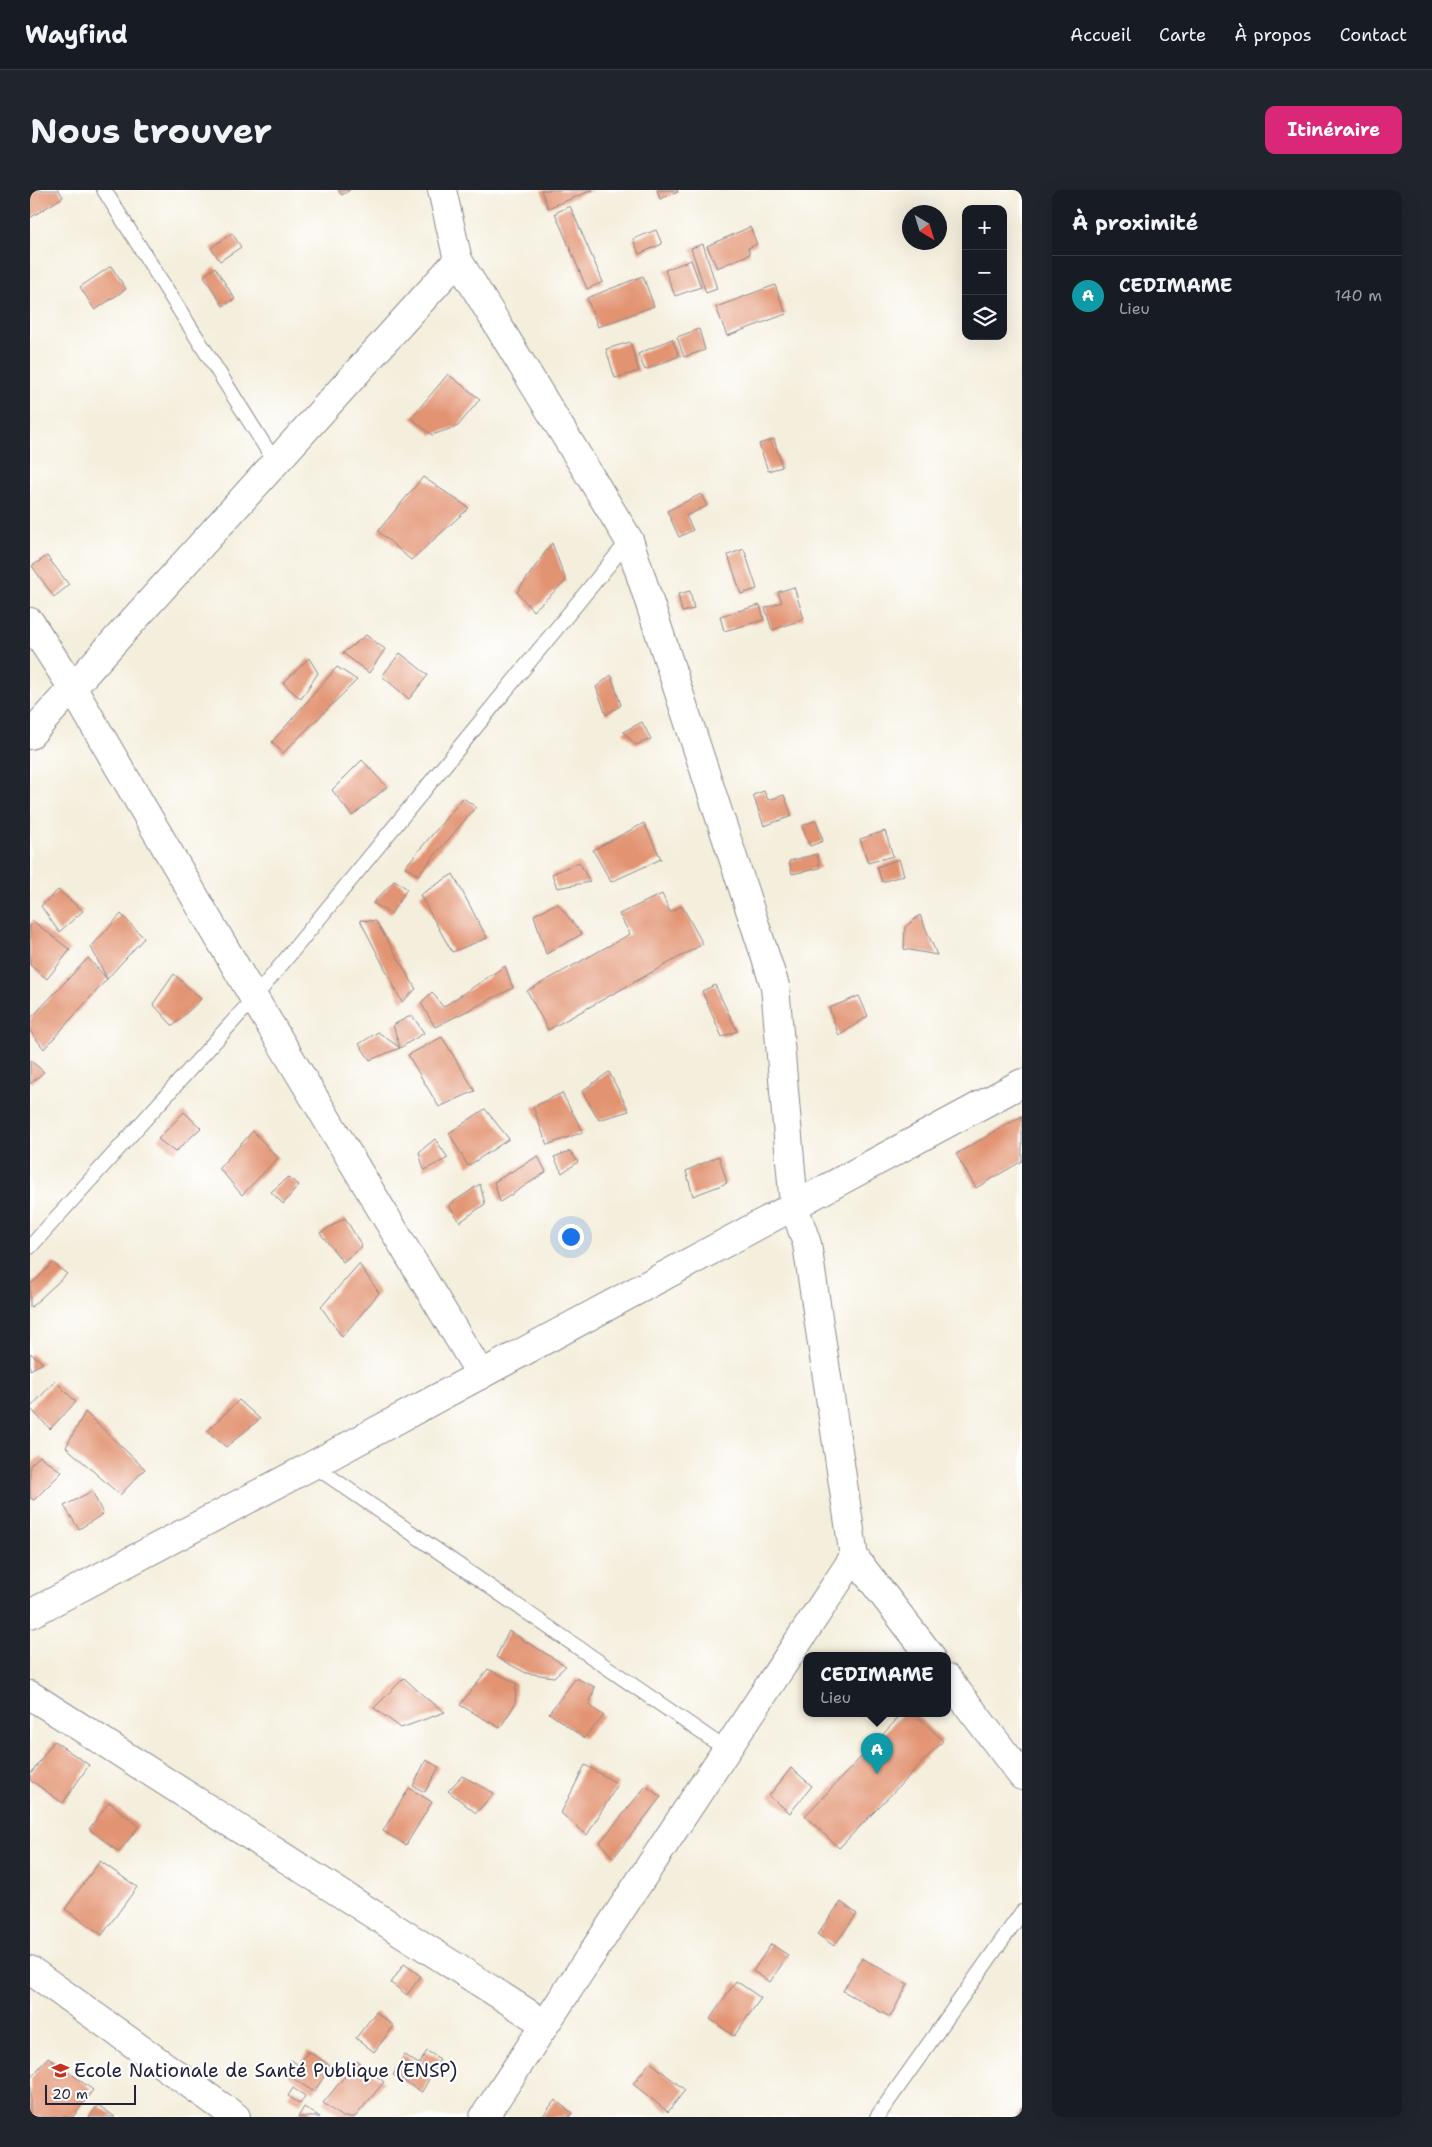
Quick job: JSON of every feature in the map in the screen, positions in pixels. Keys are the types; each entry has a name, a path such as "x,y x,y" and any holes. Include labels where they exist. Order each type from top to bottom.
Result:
{"street":[{"path":"442,190 458,260 630,540 775,986 794,1206 807,1244 854,1557 928,1652"},
{"path":"30,735 458,260"},
{"path":"30,622 72,687 254,998 481,1375"},
{"path":"30,1614 313,1465 1022,1083"},
{"path":"484,2117 854,1557"},
{"path":"951,1683 1022,1776"},
{"path":"30,1695 545,2024"},
{"path":"30,1970 236,2117"}],"lane":[{"path":"104,190 275,462"},
{"path":"30,1247 254,998 630,540"},
{"path":"313,1465 727,1750"},
{"path":"877,2117 1022,1912"}],"building":[{"path":"30,190 59,190 63,197 30,218"},
{"path":"338,190 350,190 342,195"},
{"path":"541,190 593,190 548,208"},
{"path":"657,190 677,190 678,192 660,199"},
{"path":"570,206 603,282 587,289 555,213"},
{"path":"750,227 757,244 748,248 750,254 717,268 707,246"},
{"path":"656,230 662,244 639,254 633,239"},
{"path":"232,233 241,247 220,261 211,248"},
{"path":"703,244 717,289 706,293 691,248"},
{"path":"691,260 701,287 675,296 665,270"},
{"path":"111,266 126,289 95,310 80,287"},
{"path":"215,267 235,299 223,306 204,276"},
{"path":"643,276 654,306 598,327 587,298"},
{"path":"775,285 786,314 727,336 716,307"},
{"path":"699,329 705,350 684,357 677,337"},
{"path":"672,339 679,356 645,370 638,354"},
{"path":"630,342 639,371 615,378 606,349"},
{"path":"448,374 480,399 458,426 432,435 411,418"},
{"path":"774,439 782,467 768,471 759,444"},
{"path":"423,477 469,508 411,560 378,531"},
{"path":"701,494 707,506 686,516 693,530 679,537 667,511"},
{"path":"552,543 566,581 533,611 517,592"},
{"path":"744,549 757,589 741,594 728,555"},
{"path":"47,556 69,585 54,597 32,566"},
{"path":"794,587 804,619 772,630 765,608 782,602 778,592"},
{"path":"690,591 694,609 682,612 678,594"},
{"path":"760,605 764,620 724,631 720,616"},
{"path":"366,635 385,649 369,673 343,653"},
{"path":"400,653 428,675 409,699 382,676"},
{"path":"309,658 318,673 301,699 283,683"},
{"path":"337,667 357,680 283,753 272,742"},
{"path":"611,675 621,705 606,715 596,687"},
{"path":"642,722 651,739 636,745 623,732"},
{"path":"362,760 387,787 352,816 332,790"},
{"path":"764,791 768,800 784,795 792,816 764,826 753,795"},
{"path":"463,798 476,807 418,875 405,867"},
{"path":"816,820 823,841 810,846 802,826"},
{"path":"644,823 661,859 611,882 593,850"},
{"path":"885,831 893,856 868,863 860,839"},
{"path":"817,854 820,868 792,874 789,861"},
{"path":"899,859 904,875 882,882 877,867"},
{"path":"579,862 590,882 557,888 552,874"},
{"path":"453,874 487,938 452,952 420,895"},
{"path":"395,880 407,889 391,914 373,903"},
{"path":"58,890 83,911 59,932 41,906"},
{"path":"662,894 670,912 682,906 703,944 548,1030 527,991 630,934 619,914"},
{"path":"557,903 582,934 546,954 534,915"},
{"path":"121,914 144,938 44,1049 30,1031 30,1019 88,958 107,979 91,947"},
{"path":"920,915 937,955 904,949 905,927"},
{"path":"360,920 376,921 416,989 402,1002"},
{"path":"33,921 70,950 47,979 30,965 30,924"},
{"path":"505,966 513,988 435,1027 421,1003 432,992 443,1007"},
{"path":"174,974 201,999 173,1026 153,1004"},
{"path":"715,985 737,1031 722,1037 702,991"},
{"path":"859,996 868,1016 839,1036 829,1008"},
{"path":"412,1015 424,1033 400,1048 393,1025"},
{"path":"378,1032 400,1048 370,1060 359,1044"},
{"path":"442,1037 475,1091 439,1107 408,1055"},
{"path":"30,1060 44,1072 30,1084"},
{"path":"609,1072 629,1111 599,1120 582,1091"},
{"path":"562,1093 583,1132 547,1145 533,1107"},
{"path":"485,1109 509,1139 468,1166 449,1133"},
{"path":"184,1112 201,1128 175,1152 158,1139"},
{"path":"1022,1116 1022,1161 976,1188 956,1154"},
{"path":"253,1131 278,1158 242,1195 219,1168"},
{"path":"435,1139 448,1158 424,1170 419,1152"},
{"path":"570,1151 578,1162 562,1173 554,1157"},
{"path":"538,1156 546,1172 500,1202 494,1182"},
{"path":"719,1156 727,1183 693,1196 686,1171"},
{"path":"288,1177 299,1185 283,1204 271,1192"},
{"path":"480,1184 485,1204 460,1222 449,1205"},
{"path":"345,1218 362,1246 343,1262 320,1233"},
{"path":"53,1263 67,1274 30,1308 30,1285"},
{"path":"359,1264 379,1293 342,1337 321,1307"},
{"path":"30,1353 43,1363 30,1370"},
{"path":"55,1381 76,1402 50,1429 30,1408"},
{"path":"239,1400 260,1419 226,1447 207,1431"},
{"path":"85,1412 145,1469 120,1495 66,1447"},
{"path":"40,1456 62,1472 34,1500 30,1498 30,1465"},
{"path":"92,1491 103,1514 79,1529 64,1506"},
{"path":"509,1631 566,1666 554,1677 526,1673 496,1657"},
{"path":"488,1669 516,1683 515,1704 500,1728 460,1705"},
{"path":"404,1678 445,1712 401,1728 374,1708"},
{"path":"576,1678 595,1687 589,1705 604,1716 584,1738 549,1713"},
{"path":"899,1717 918,1717 943,1741 839,1848 805,1816"},
{"path":"54,1741 89,1765 63,1803 30,1780 30,1775"},
{"path":"426,1760 439,1767 425,1792 413,1786"},
{"path":"585,1765 618,1784 587,1835 561,1813"},
{"path":"791,1768 812,1786 790,1813 769,1796"},
{"path":"462,1776 494,1793 476,1813 448,1791"},
{"path":"646,1786 661,1797 613,1858 600,1842"},
{"path":"409,1788 432,1802 406,1845 383,1831"},
{"path":"109,1802 139,1826 119,1852 89,1829"},
{"path":"100,1861 137,1887 102,1935 65,1909"},
{"path":"841,1902 857,1914 834,1946 817,1934"},
{"path":"771,1944 788,1955 770,1982 753,1971"},
{"path":"862,1958 908,1984 890,2017 843,1991"},
{"path":"404,1964 421,1976 407,1995 391,1983"},
{"path":"736,1981 761,1998 734,2036 710,2019"},
{"path":"376,2012 394,2026 374,2052 356,2038"},
{"path":"308,2051 331,2066 314,2092 283,2072 291,2060 299,2065"},
{"path":"427,2051 440,2059 422,2092 393,2075 404,2055 419,2064"},
{"path":"48,2057 93,2090 73,2117 30,2117 30,2079"},
{"path":"357,2061 384,2082 355,2117 342,2117 323,2103"},
{"path":"650,2062 685,2090 668,2112 633,2084"},
{"path":"293,2088 305,2096 300,2104 288,2096"},
{"path":"555,2100 572,2113 569,2117 542,2117"},
{"path":"98,2105 115,2117 89,2117"},
{"path":"304,2107 320,2117 298,2117"},
{"path":"1022,2107 1022,2117 1015,2117"}],"place":[{"name":"CEDIMAME","path":"877,1774"},
{"name":"Ecole Nationale de Santé Publique (ENSP)","path":"60,2070"}]}
